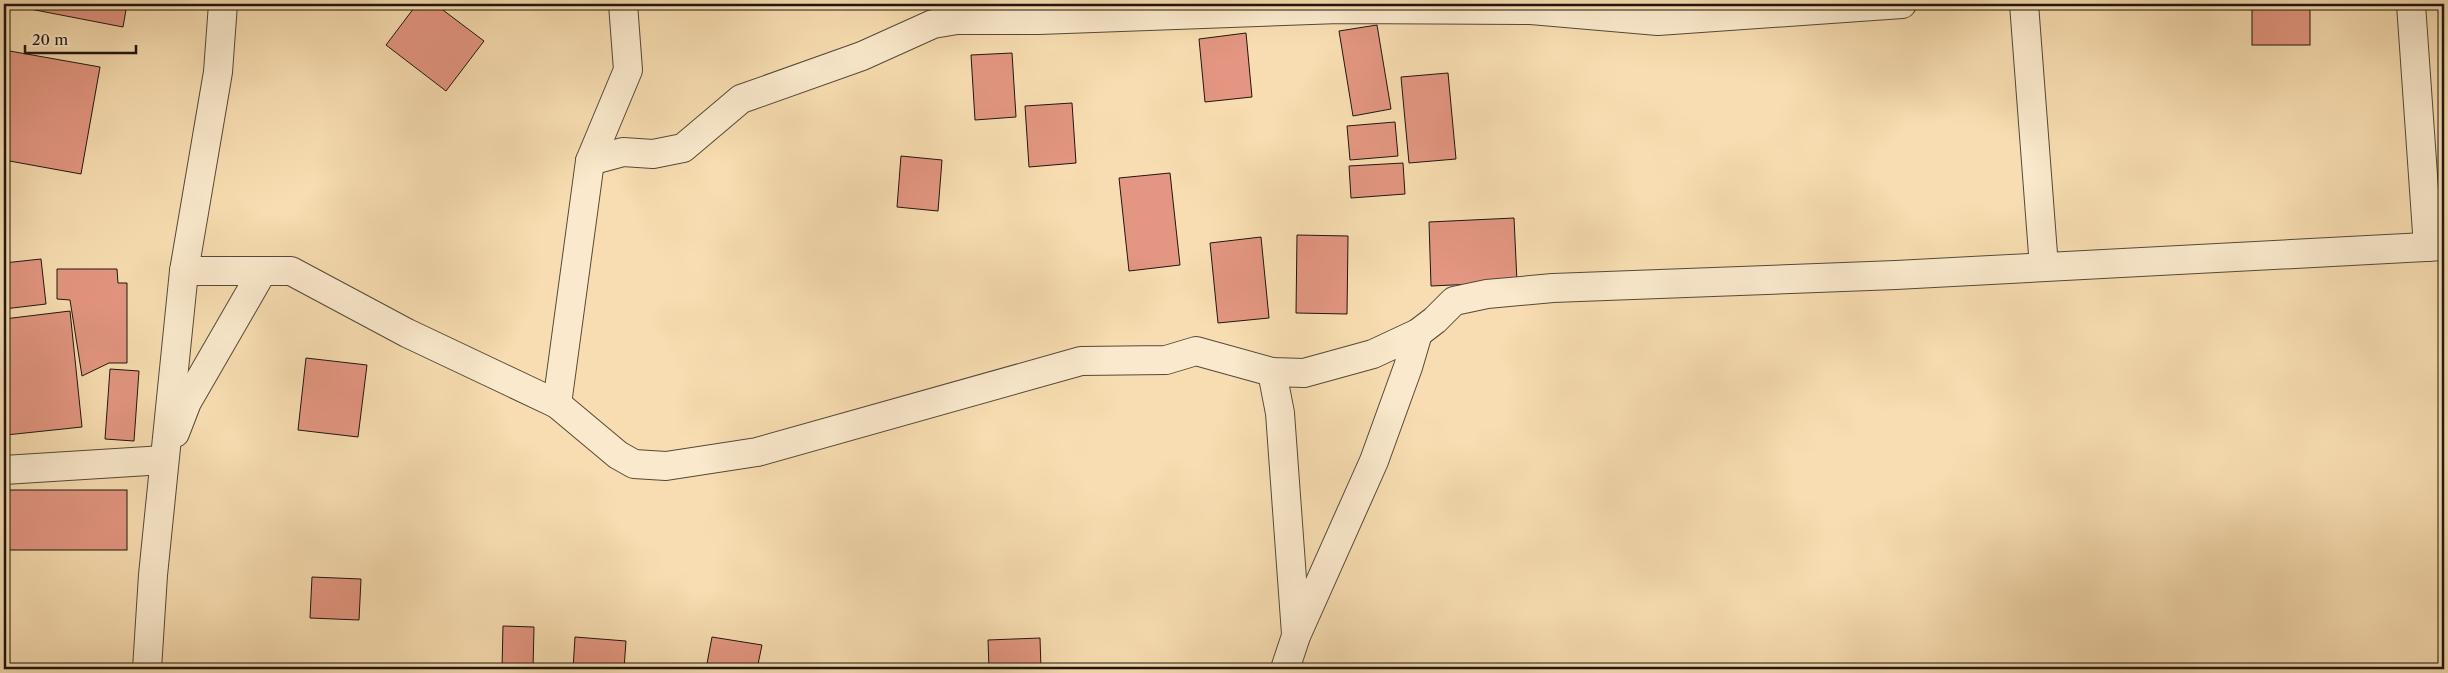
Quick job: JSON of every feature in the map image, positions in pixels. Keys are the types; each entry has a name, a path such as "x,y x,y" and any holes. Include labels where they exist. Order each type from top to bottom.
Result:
{"street":[{"path":"147,669 153,575 184,271 218,72 223,4"},
{"path":"557,404 590,160 628,70 623,4"},
{"path":"590,160 623,152 653,154 683,148 741,99 862,56 933,24 957,20 1039,20 1340,9 1658,13 1902,4"},
{"path":"2024,4 2044,267"},
{"path":"184,271 291,271 407,333 557,404 618,455 634,464 666,466 757,452 1081,361 1166,360 1196,351 1272,372 1304,373 1373,354 1418,333 1435,320 1454,301 1487,294 1553,288 2044,267 2436,246 2411,4"},
{"path":"164,460 187,402 262,272"},
{"path":"1285,669 1296,636 1374,461 1408,367 1418,333"},
{"path":"1272,372 1280,414 1296,636"},
{"path":"4,470 164,460"}],"building":[{"path":"4,4 127,4 123,27"},
{"path":"417,4 435,4 484,41 446,91 386,45"},
{"path":"2252,4 2310,4 2310,45 2252,45"},
{"path":"1377,25 1391,109 1353,116 1339,31"},
{"path":"1246,33 1252,97 1205,102 1199,39"},
{"path":"4,50 100,67 81,174 4,160"},
{"path":"1012,53 1016,117 975,120 971,55"},
{"path":"1448,73 1456,159 1409,163 1401,77"},
{"path":"1072,103 1076,163 1029,167 1025,106"},
{"path":"1395,122 1398,156 1350,160 1347,126"},
{"path":"901,156 942,160 938,211 897,207"},
{"path":"1403,163 1405,194 1351,198 1349,166"},
{"path":"1170,173 1180,265 1129,271 1119,178"},
{"path":"1514,218 1517,282 1431,286 1429,222"},
{"path":"1297,235 1348,236 1347,314 1296,313"},
{"path":"1261,237 1269,318 1218,323 1210,243"},
{"path":"41,259 46,304 4,309 4,263"},
{"path":"57,269 117,269 118,283 127,283 127,363 109,363 82,376 70,300 57,299"},
{"path":"70,311 82,427 6,435 4,414 4,319"},
{"path":"306,358 367,365 358,437 298,430"},
{"path":"110,369 139,371 134,441 105,439"},
{"path":"4,490 127,490 127,550 4,550"},
{"path":"312,577 361,579 359,620 310,618"},
{"path":"503,626 534,627 533,669 502,669"},
{"path":"575,637 626,641 624,669 573,669"},
{"path":"712,637 762,645 757,669 706,669"},
{"path":"1040,638 1041,669 989,669 988,640"}]}
